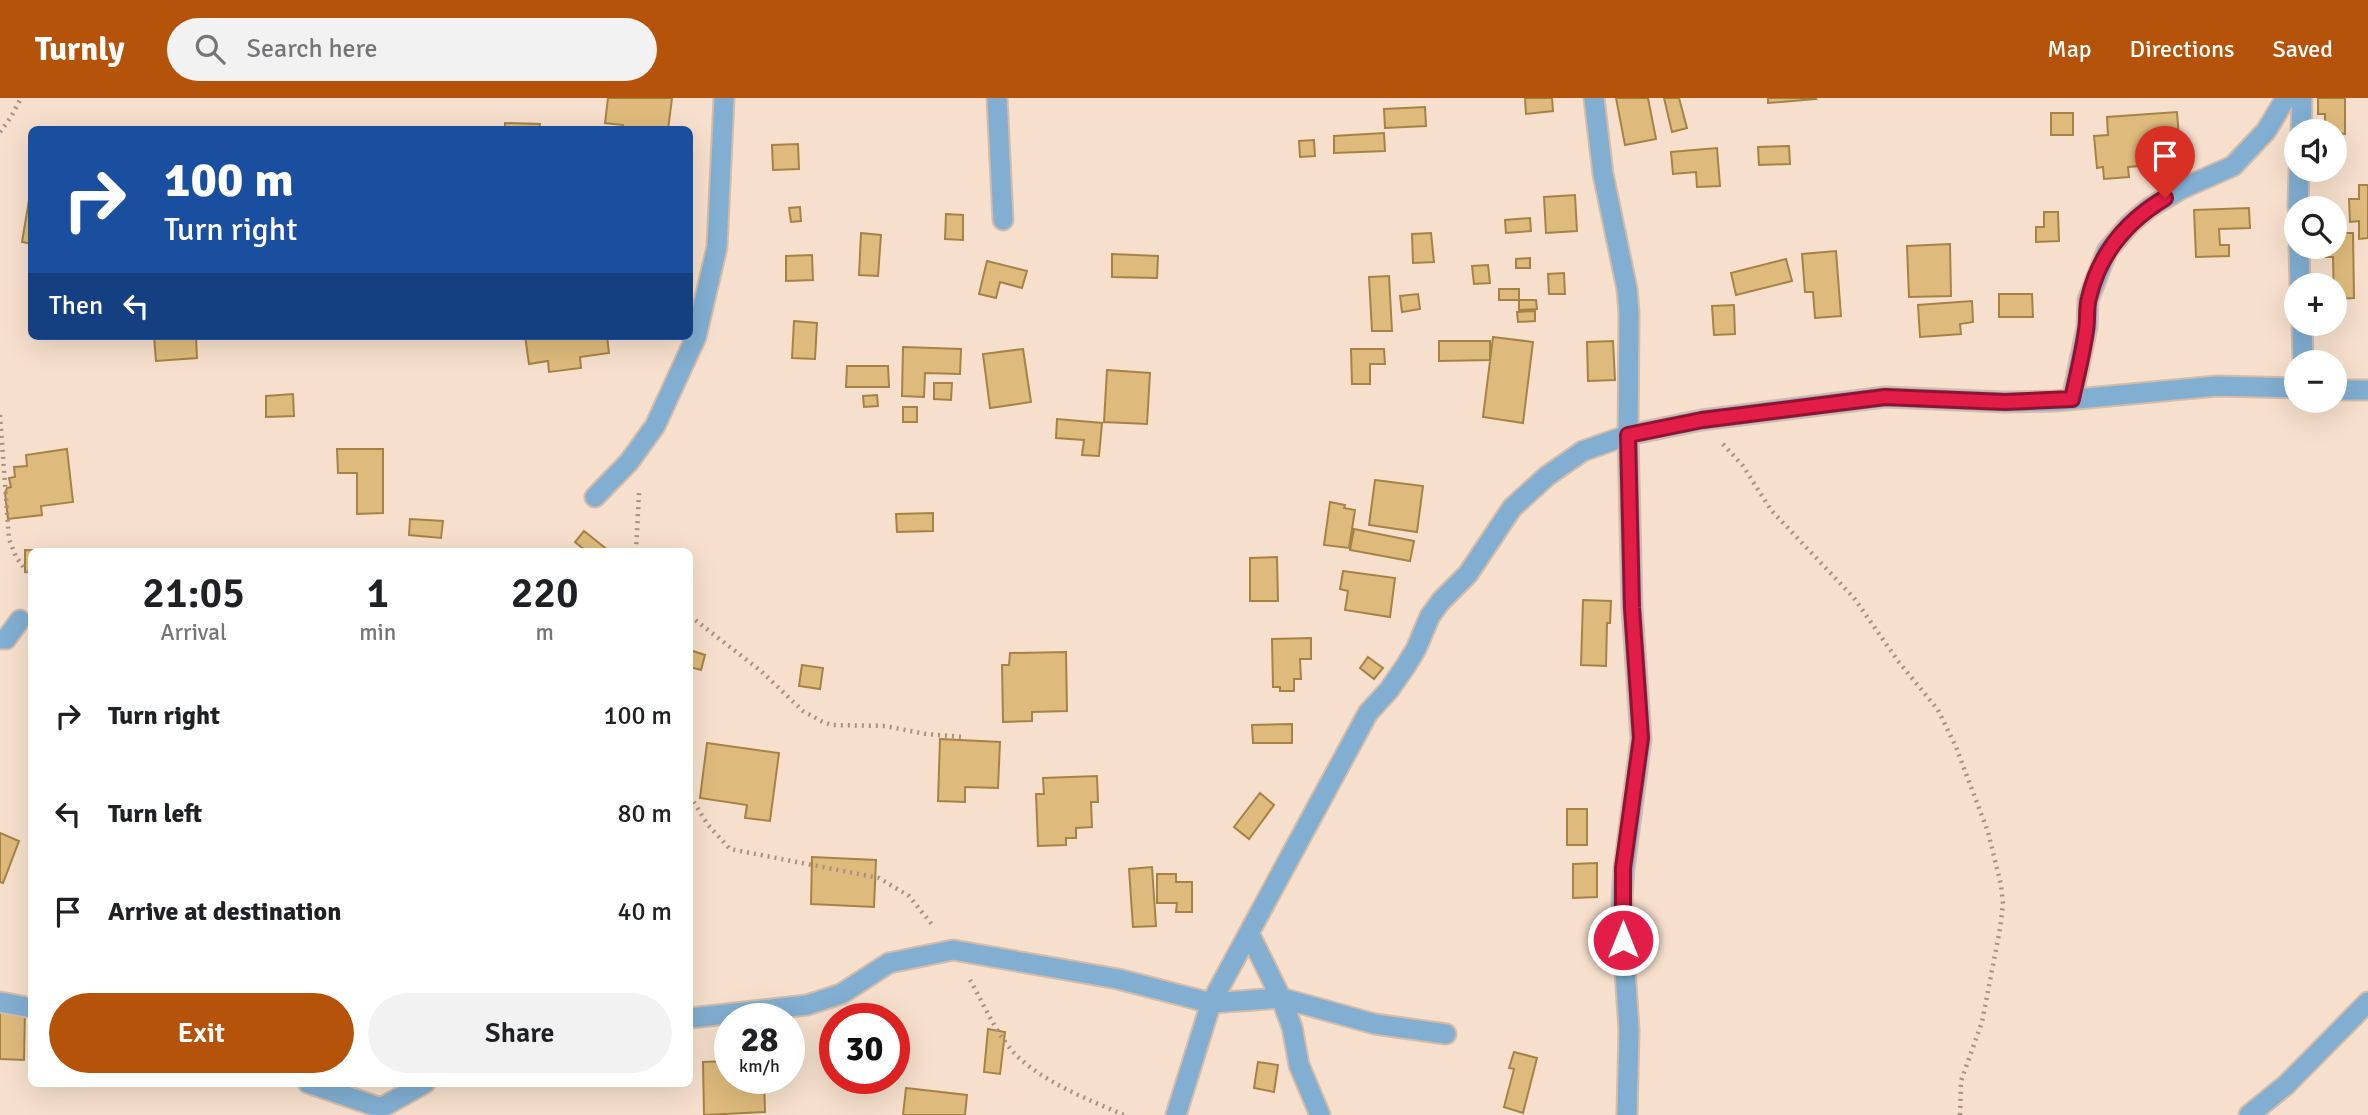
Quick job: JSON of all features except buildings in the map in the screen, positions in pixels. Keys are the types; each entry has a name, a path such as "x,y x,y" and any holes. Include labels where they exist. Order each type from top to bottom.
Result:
{"street":[{"path":"595,497 629,462 655,426 696,337 717,247 724,98"},
{"path":"997,98 1003,220"},
{"path":"1594,98 1603,174 1627,289 1629,313 1628,435 1632,608 1641,738 1623,888 1623,940 1629,1030 1627,1115"},
{"path":"2072,399 2087,327 2088,300 2107,251 2130,224 2149,208 2181,189 2233,166 2266,131 2286,98"},
{"path":"2301,119 2302,98"},
{"path":"1176,1115 1211,1003 1368,713 1405,667 1430,616 1468,574 1512,508 1547,476 1583,450 1628,435 1702,420 1885,397 2005,402 2217,386 2284,388"},
{"path":"2347,390 2368,390"},
{"path":"0,639 6,639 20,620"},
{"path":"1249,933 1281,998 1292,1027 1299,1065 1320,1115"},
{"path":"693,1018 807,1005 841,994 890,963 953,950 1118,979 1211,1003 1281,998 1375,1024 1446,1034"},
{"path":"0,1002 28,1007"},
{"path":"2249,1115 2286,1085 2368,1002"},
{"path":"319,1087 380,1112 419,1087"}],"path":[{"path":"0,132 21,98"},
{"path":"0,415 9,539 16,557 28,573"},
{"path":"1702,420 1743,467 1771,510 1854,598 1898,662 1938,710 1956,747 1988,832 2003,904 1982,1022 1961,1081 1960,1115"},
{"path":"636,548 639,448"},
{"path":"693,618 761,671 803,711 821,721 831,725 885,726 926,734 963,737"},
{"path":"693,801 708,825 730,849 879,878 909,896 953,950 993,1024 1018,1057 1042,1075 1124,1115"}],"route":[{"path":"1623,940 1623,868 1640,761 1641,738 1632,608 1628,435 1702,420 1885,397 2005,402 2072,399 2087,327 2088,300 2107,251 2130,224 2165,198"}]}
